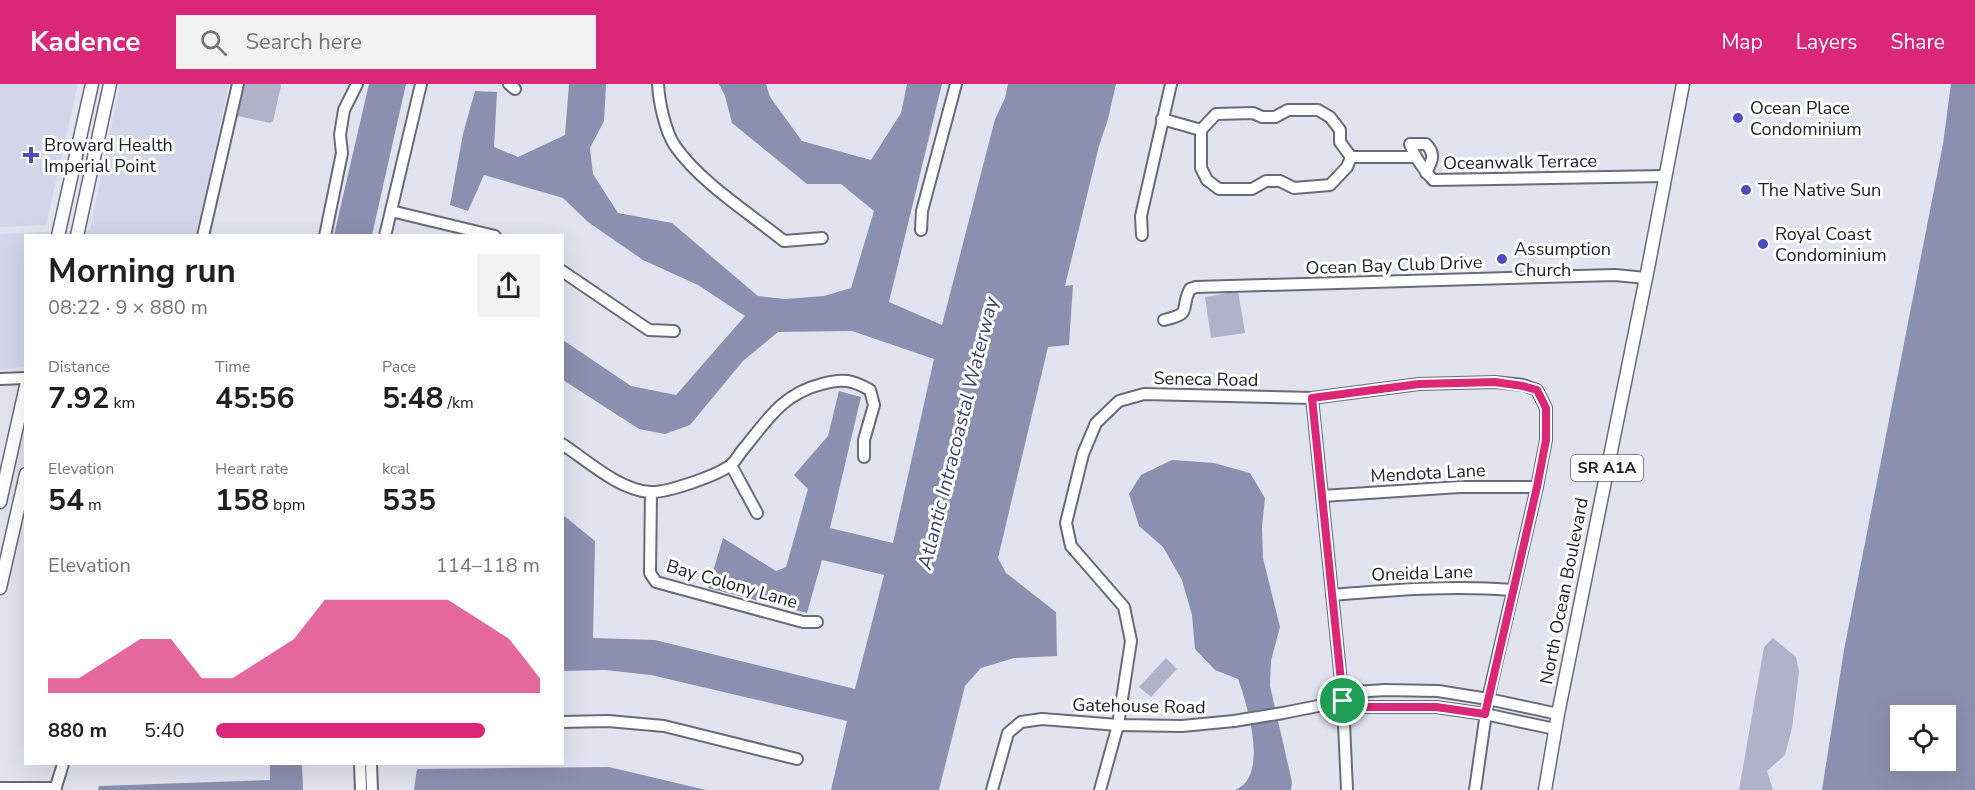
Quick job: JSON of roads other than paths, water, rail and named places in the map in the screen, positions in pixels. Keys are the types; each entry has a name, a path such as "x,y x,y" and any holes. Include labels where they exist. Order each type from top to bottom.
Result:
{"main road":[{"path":"58,234 92,84"},
{"path":"77,234 111,84"},
{"name":"SR A1A","path":"1665,176 1683,84"},
{"name":"North Ocean Boulevard","path":"1558,714 1665,176"},
{"path":"70,183 74,202 83,208"},
{"path":"0,502 24,395"},
{"path":"0,588 24,483"},
{"name":"SR A1A","path":"1545,790 1558,714"}],"street":[{"path":"203,234 238,84"},
{"path":"325,234 342,153 340,135 344,111 357,84"},
{"path":"385,234 421,84"},
{"path":"658,84 659,105 674,145 698,173 784,241 822,238"},
{"path":"921,230 922,211 956,84"},
{"path":"1142,235 1141,216 1171,84"},
{"path":"1288,110 1318,110 1330,117 1340,130 1340,142 1351,156 1347,167 1330,185 1294,188 1280,181 1266,181 1252,189 1219,189 1207,180 1201,168 1201,130 1216,114 1253,113 1262,117 1275,117 1288,110"},
{"path":"1162,119 1201,130"},
{"name":"Oceanwalk Terrace","path":"1426,172 1433,158 1432,150 1426,144 1410,144 1415,157 1426,172 1433,180 1665,176"},
{"path":"1351,156 1415,157"},
{"path":"391,211 487,234"},
{"path":"564,272 649,330 674,331"},
{"name":"Ocean Bay Club Drive","path":"1164,320 1180,316 1185,310 1187,294 1196,287 1615,275 1646,278"},
{"path":"0,379 24,378"},
{"path":"564,445 619,483 651,492 693,484 731,465 773,413 790,397 809,387 832,381 855,382 870,390 874,405 864,440 864,457"},
{"name":"Seneca Road","path":"1100,790 1118,725 1131,642 1124,607 1071,546 1066,523 1083,453 1096,423 1119,401 1144,394 1312,398 1419,384 1495,382 1523,386 1537,390 1546,408 1546,440 1537,487"},
{"path":"1312,398 1343,701 1347,790"},
{"path":"731,465 757,513"},
{"name":"Mendota Lane","path":"1322,496 1460,487 1537,487"},
{"path":"1475,790 1488,699 1537,487"},
{"name":"Bay Colony Lane","path":"651,492 650,573 656,582 803,622 817,622"},
{"name":"Oneida Lane","path":"1332,595 1432,587 1513,590"},
{"name":"Gatehouse Road","path":"992,790 1008,733 1021,722 1042,719 1118,725 1182,726 1234,722 1343,701 1355,692 1385,690 1437,692 1488,699 1558,714"},
{"name":"Gatehouse Road","path":"1343,701 1357,707 1436,707 1485,714 1556,729"},
{"path":"564,722 608,721 664,726 797,759"},
{"path":"0,788 55,789 63,765"},
{"path":"360,765 366,789"},
{"path":"366,789 371,765"}],"water":[{"path":"369,84 406,84 372,234 334,234"},
{"name":"Atlantic Intracoastal Waterway","path":"569,84 606,84 604,121 590,148 593,174 618,213 672,223 758,296 785,299 824,296 851,288 874,211 841,184 807,184 732,123 725,96 719,84 766,84 770,97 802,141 871,160 901,113 907,84 942,84 889,302 942,325 995,119 1005,98 1008,84 1116,84 1065,286 1073,285 1069,345 1048,347 998,558 1006,573 1056,612 1057,656 1014,658 981,668 965,686 939,790 831,790 847,721 651,675 605,670 564,671 564,516 595,541 593,638 655,640 855,689 884,575 822,560 807,613 708,588 723,538 776,571 786,567 808,489 794,475 828,436 839,391 861,397 830,528 893,543 934,359 852,331 778,332 743,361 690,425 665,434 639,429 564,381 564,341 631,386 676,395 745,316 698,285 643,260 588,222 563,198 484,175 468,211 450,205 463,134 475,91 497,92 494,147 518,157 565,135"},
{"path":"1951,84 1975,84 1975,790 1822,790 1844,650 1943,144"},
{"path":"1172,460 1214,463 1250,473 1265,498 1262,527 1263,558 1280,627 1271,661 1270,686 1292,782 1291,790 1235,790 1246,783 1252,771 1254,756 1250,722 1238,679 1215,670 1195,649 1192,615 1182,580 1163,547 1139,526 1129,494 1141,475"},
{"path":"270,765 302,765 303,790 98,790 99,786 270,780"},
{"path":"609,767 706,790 414,790 417,769"}],"place":[{"name":"Ocean Place Condominium","path":"1738,118"},
{"name":"Broward Health Imperial Point","path":"31,155"},
{"name":"The Native Sun","path":"1746,190"},
{"name":"Royal Coast Condominium","path":"1763,244"},
{"name":"Assumption Church","path":"1502,259"}]}
